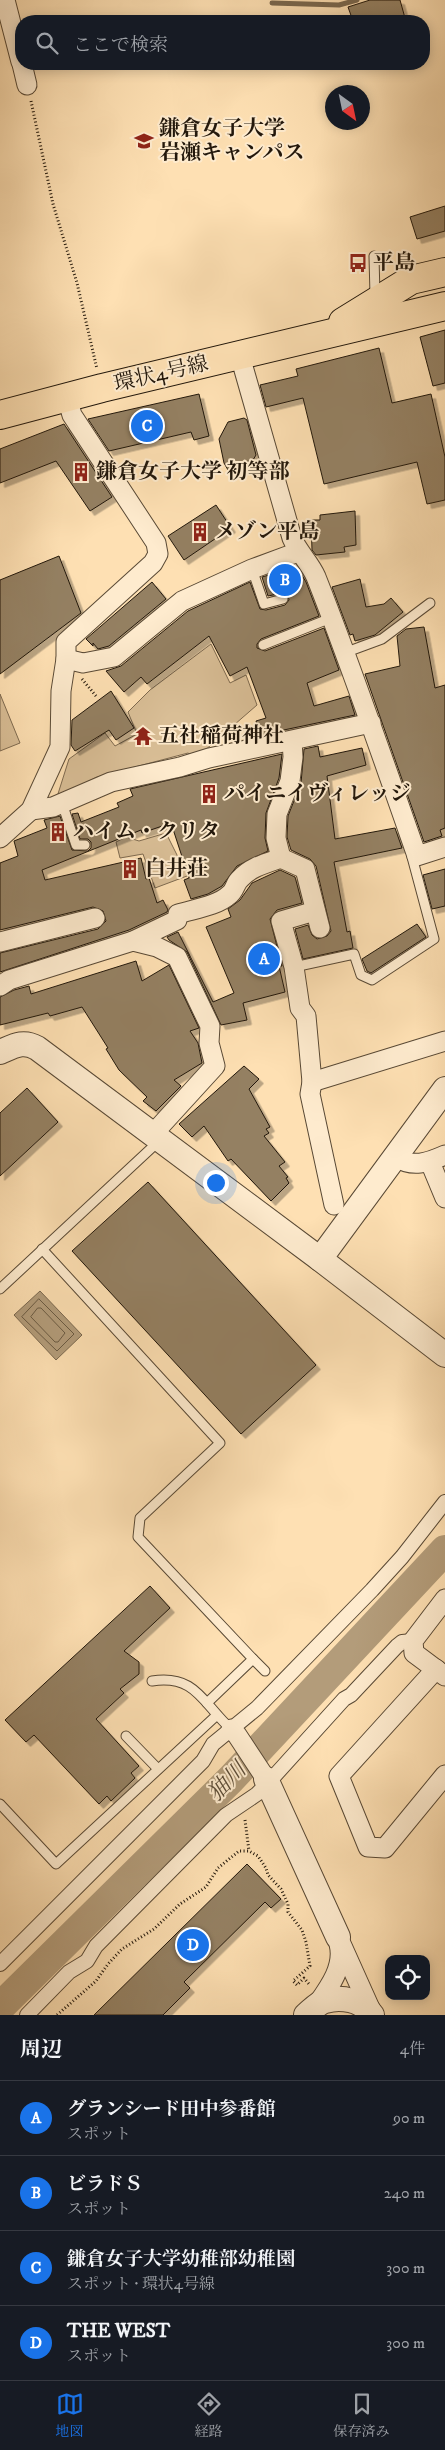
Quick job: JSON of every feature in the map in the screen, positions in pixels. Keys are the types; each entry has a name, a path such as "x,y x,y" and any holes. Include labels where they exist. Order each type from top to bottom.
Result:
{"main road":[{"name":"環状4号線","path":"377,312 411,280 445,272"},
{"name":"環状4号線","path":"0,415 102,388 323,335 377,312 445,306"}],"street":[{"path":"5,0 15,37"},
{"path":"24,70 27,85"},
{"path":"240,356 280,500 298,552 315,574 371,723 417,856 445,847"},
{"path":"0,838 31,810 60,747 61,691 66,659 66,642 153,563 158,554 156,543 72,415 67,398"},
{"path":"66,659 83,662 114,656 182,600 252,569 298,552"},
{"path":"31,810 62,804 111,782 209,758 371,723"},
{"path":"281,858 276,838 277,814 290,781 293,757 292,741"},
{"path":"0,986 9,980 133,941 177,920 178,914 223,899 230,895 239,879 259,865 281,858 305,869 318,920 281,921 294,966 300,1008 306,1016 312,1082 310,1094 334,1205"},
{"path":"0,942 95,918"},
{"path":"133,941 157,946 177,957 210,1026 209,1043 215,1066 156,1138"},
{"path":"312,1082 445,1041"},
{"path":"0,1052 20,1043 29,1044 37,1048 320,1259 445,1355"},
{"path":"320,1259 445,1089"},
{"path":"395,1157 406,1164 438,1158 445,1198"},
{"path":"0,1964 203,1761 214,1744 234,1732 372,1590 402,1558 445,1502"},
{"path":"27,2015 69,1972 87,1961 96,1946 226,1815 267,1781 397,1646 402,1642 412,1641 445,1599"},
{"path":"412,1641 414,1653 440,1672 339,1776 368,1847 385,1848 445,1774"},
{"path":"234,1732 267,1781 372,2015"},
{"path":"310,2002 332,1983 340,1959 338,1937"},
{"path":"310,2002 349,2000 360,2004 372,2015"}],"lane":[{"path":"374,256 377,312"},
{"path":"252,569 264,604 283,600"},
{"path":"344,653 382,639 430,603"},
{"path":"263,645 331,618"},
{"path":"62,804 76,845 84,845"},
{"path":"294,966 354,954 360,975 372,980 434,939 412,857 417,856"},
{"path":"0,1289 156,1138"},
{"path":"42,1249 220,1443 140,1518 138,1537 265,1672"},
{"path":"207,1703 254,1659"},
{"path":"152,1680 172,1679 182,1681 190,1686 234,1732"},
{"path":"0,1804 56,1864 217,1715"},
{"path":"126,1736 158,1769"}],"path":[{"path":"27,85 53,204 77,283 102,388"},
{"path":"245,1825 249,1851"},
{"path":"57,2015 91,1986 122,1949 154,1929 180,1904 206,1886 218,1868 230,1856 239,1851 249,1851 258,1856 268,1875 282,1889 288,1904 288,1912 302,1930 310,1956 310,1966 293,1981 296,1985 304,1978 310,2002"}],"shaded area":[{"name":"五社稲荷神社","path":"211,644 230,683 246,675 257,705 196,758 188,753 97,777 57,797 69,759 105,733 115,746 137,734 128,712 150,690"},
{"path":"0,694 20,743 0,751"},
{"path":"166,833 181,863 216,855 219,864 155,888 143,854 120,858 116,842 126,837 139,841"}],"water":[{"path":"40,1291 82,1335 56,1360 14,1315"}],"building":[{"path":"370,0 400,0 404,15 351,15 348,7"},
{"path":"445,206 445,231 417,239 410,217"},
{"path":"445,330 445,383 433,386 420,337"},
{"path":"379,348 392,403 431,394 445,457 445,500 427,504 417,462 324,484 303,398 266,407 260,385 298,376 296,369"},
{"path":"199,394 209,436 194,440 191,432 109,451 88,419"},
{"path":"244,418 247,420 256,455 253,460 237,464 228,470 224,463 219,439 228,422"},
{"name":"鎌倉女子大学 初等部","path":"64,424 112,497 90,511 56,461 0,483 0,449"},
{"name":"メゾン平島","path":"216,505 231,528 184,560 168,536"},
{"path":"355,511 356,545 344,547 345,552 316,555 312,550 311,520 320,520 320,515"},
{"path":"59,556 81,613 0,674 0,580"},
{"path":"297,567 306,582 319,616 261,639 257,644 257,648 265,651 324,628 339,670 307,683 314,706 349,696 355,715 260,735 256,721 266,718 247,667 230,676 209,636 147,684 141,677 124,692 106,671 121,666 188,611 250,582 260,609 266,610 285,605 289,600 288,595 282,593 268,596 262,577"},
{"path":"360,579 366,607 384,604 391,598 403,612 375,635 355,641 353,634 350,635 332,587"},
{"path":"152,582 166,599 109,646 98,649 86,639"},
{"path":"424,627 435,688 445,685 445,828 440,830 442,836 424,842 365,674 400,666 397,636 406,629"},
{"path":"111,691 134,728 116,740 109,730 75,751 71,745 72,720"},
{"path":"318,746 320,757 362,748 366,765 327,776 335,839 395,828 402,848 334,862 347,932 350,931 353,948 303,959 295,929 308,925 312,935 317,939 327,936 331,931 316,866 310,859 291,850 287,837 288,816 301,783 304,749"},
{"path":"282,754 279,778 266,813 265,838 268,851 237,866 222,886 208,894 191,899 184,880 189,878 171,823 142,833 141,830 42,870 45,880 141,858 146,879 149,878 157,903 163,900 168,910 129,930 0,972 0,953 98,929 106,921 103,911 93,907 0,930 0,863 18,856 14,841 47,828 44,820 60,816 72,850 88,851 91,848 91,842 88,839 80,839 72,814 78,813 81,822 119,807 117,803 133,796 130,789"},
{"path":"445,869 445,906 432,909 423,875"},
{"path":"280,870 295,877 302,903 277,910 270,919 282,966 279,966 285,992 243,1003 247,1020 221,1025 187,952 167,937 178,932 213,1002 234,993 206,927 231,917 228,909 240,900 252,883"},
{"path":"417,924 426,937 371,973 367,971 362,959"},
{"path":"136,961 142,981 169,965 199,1028 190,1031 198,1043 202,1063 174,1080 181,1086 156,1111 143,1101 147,1097 119,1070 106,1049 108,1048 82,1007 50,1016 48,1013 0,1025 0,997 14,990 29,986 31,994"},
{"path":"244,1066 259,1079 249,1089 270,1127 266,1129 269,1133 264,1136 285,1162 279,1166 288,1177 286,1178 289,1183 271,1201 231,1159 228,1161 204,1126 192,1137 179,1124"},
{"path":"27,1088 58,1122 0,1176 0,1113"},
{"path":"148,1182 316,1365 241,1434 72,1251"},
{"path":"150,1586 170,1608 124,1651 139,1662 139,1674 120,1689 124,1693 96,1719 139,1766 131,1773 135,1778 111,1801 107,1796 99,1804 34,1735 26,1742 5,1720"},
{"path":"247,1864 281,1899 271,1908 265,1902 184,1982 190,1988 163,2015 94,2015"}],"waterway":[{"path":"272,3 339,5 357,0"},
{"name":"㹨川","path":"0,2007 231,1779 445,1550"}],"place":[{"name":"鎌倉女子大学 岩瀬キャンパス","path":"144,141"},
{"name":"平島","path":"358,263"},
{"name":"鎌倉女子大学幼稚部幼稚園","path":"147,426"},
{"name":"鎌倉女子大学 初等部","path":"81,472"},
{"name":"メゾン平島","path":"200,532"},
{"name":"ビラドＳ","path":"285,580"},
{"name":"五社稲荷神社","path":"143,736"},
{"name":"パイニイヴィレッジ","path":"209,794"},
{"name":"ハイム・クリタ","path":"58,832"},
{"name":"白井荘","path":"130,869"},
{"name":"グランシード田中参番館","path":"264,959"},
{"name":"THE WEST","path":"193,1945"}]}
